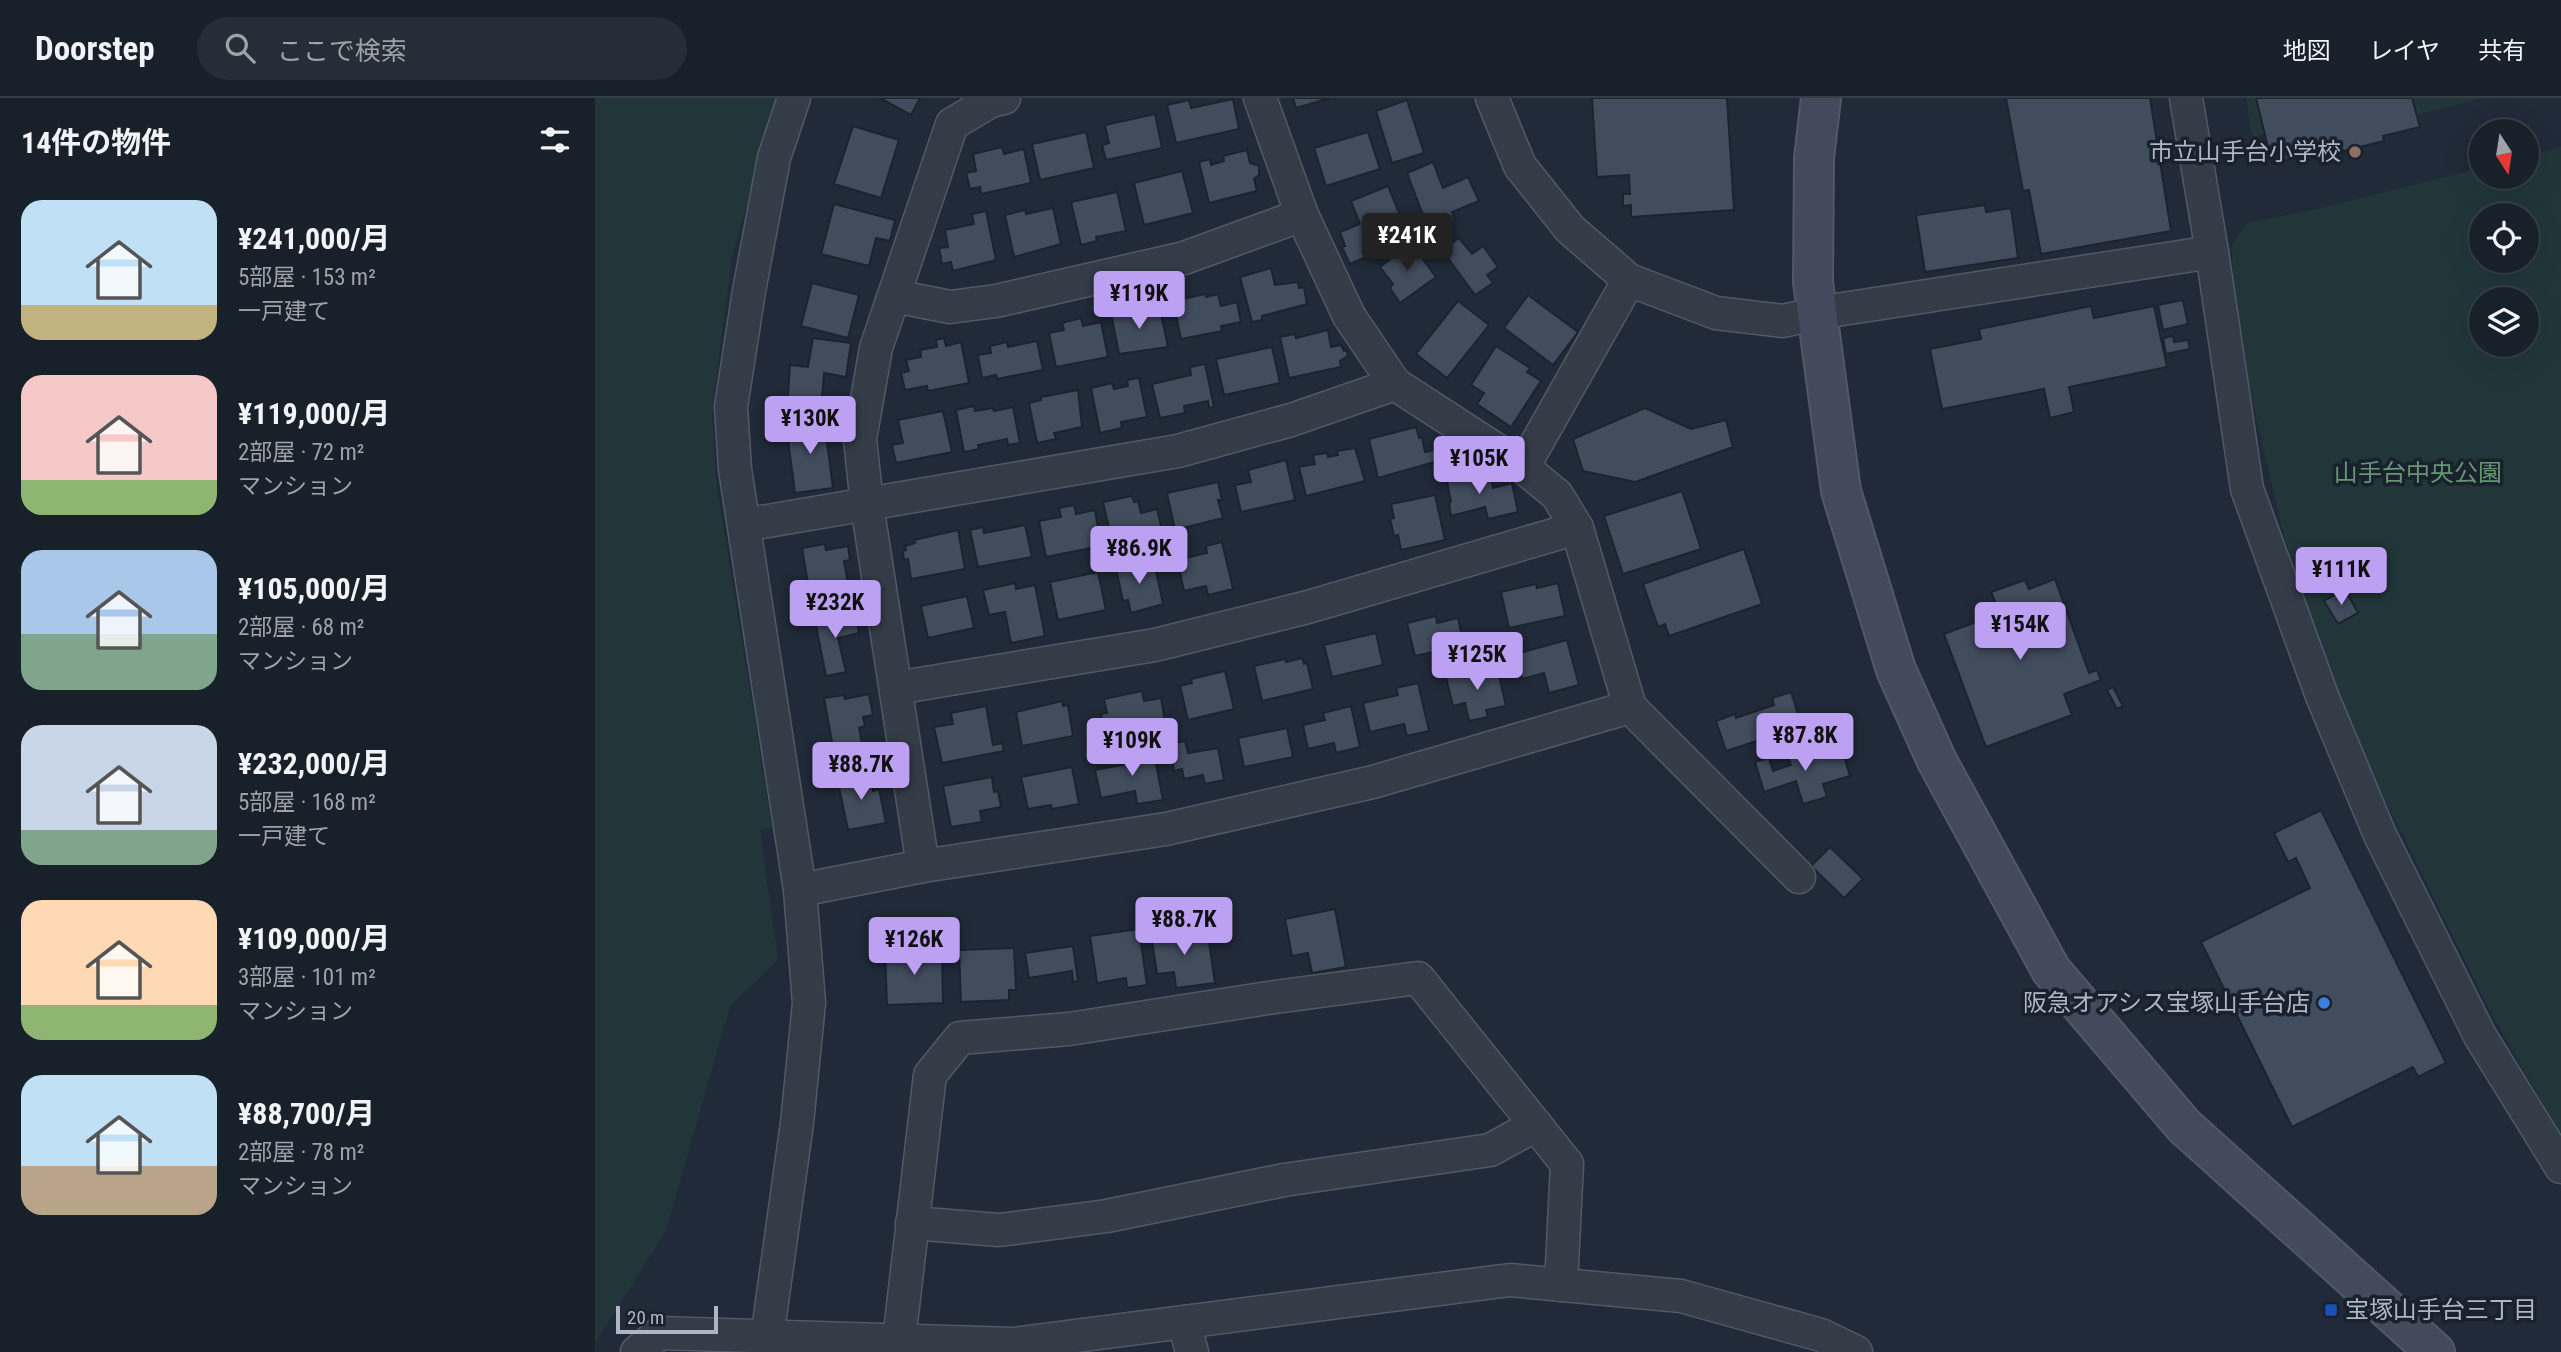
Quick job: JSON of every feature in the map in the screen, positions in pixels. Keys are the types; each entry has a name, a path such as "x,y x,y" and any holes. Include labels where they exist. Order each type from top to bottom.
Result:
{"street":[{"path":"766,1344 797,1122 809,1003 800,890 736,469 731,407 748,291 773,158 795,98"},
{"path":"1261,98 1302,215 1349,316 1395,384 1523,467 1557,495 1577,528 1630,707 1799,877"},
{"path":"1492,98 1520,166 1570,229 1629,280 1716,313 1783,321 1817,313 2212,252"},
{"path":"1821,98 1814,158 1813,282 1841,491 1896,670 1937,761 2051,970 2184,1126 2435,1352"},
{"path":"2186,98 2247,489 2322,696 2380,835 2480,1036 2561,1167"},
{"path":"923,866 867,505 860,439 876,348 952,124 995,99"},
{"path":"894,296 950,307 996,301 1184,258 1302,215"},
{"path":"1523,467 1629,280"},
{"path":"744,525 1178,451 1291,420 1395,384"},
{"path":"896,688 1156,645 1308,607 1577,528"},
{"path":"800,890 923,866 1179,826 1373,782 1630,707"},
{"path":"883,1344 912,1223 930,1075 960,1038 1069,1029 1418,978 1567,1164 1561,1285"},
{"path":"912,1223 999,1230 1107,1216 1284,1180 1490,1150 1536,1125"},
{"path":"638,1352 660,1333 766,1344 1014,1345 1510,1280 1681,1296 1821,1335 1856,1352"},
{"path":"1184,1322 1192,1352"}],"green space":[{"path":"595,98 778,98 771,114 732,258 712,411 717,488 772,827 760,830 778,960 730,1006 666,1231 595,1343"},
{"path":"2246,98 2482,98 2309,143 2305,124 2252,137"},
{"name":"山手台中央公園","path":"2561,147 2561,1135 2490,1011 2353,735 2324,662 2284,536 2248,382 2233,293 2232,244 2247,223 2312,210 2469,171 2469,189 2539,189 2539,153"}],"building":[{"path":"880,98 920,98 911,115"},
{"path":"1293,98 1330,98 1296,108"},
{"path":"1592,98 1727,98 1734,210 1631,217 1631,205 1623,206 1623,194 1630,194 1629,175 1597,177"},
{"path":"2006,98 2150,98 2171,231 2041,254 2029,190 2023,191"},
{"path":"2256,98 2412,98 2420,127 2383,136 2384,141 2300,162 2299,157 2272,164"},
{"path":"1233,99 1239,129 1176,143 1167,105 1189,100 1191,108"},
{"path":"1407,100 1424,153 1392,163 1376,111"},
{"path":"1155,114 1162,148 1106,160 1102,145 1109,143 1105,125"},
{"path":"853,126 899,140 881,198 834,184"},
{"path":"1086,132 1094,168 1040,180 1032,144"},
{"path":"1368,132 1380,169 1326,186 1314,148"},
{"path":"1002,147 1004,154 1024,149 1031,183 981,194 980,187 970,189 966,173 976,171 973,154"},
{"path":"1247,150 1250,163 1259,166 1259,175 1254,179 1257,191 1209,203 1199,162 1210,159 1211,165 1224,161 1223,156"},
{"path":"1433,162 1443,188 1468,177 1479,201 1452,212 1455,221 1429,231 1407,173"},
{"path":"1182,171 1193,213 1144,225 1134,183"},
{"path":"1388,186 1402,220 1408,217 1416,235 1350,264 1342,247 1345,246 1340,232 1360,224 1351,201"},
{"path":"1117,192 1126,231 1096,237 1097,241 1081,245 1071,202"},
{"path":"834,204 895,220 890,241 876,238 869,266 821,254"},
{"path":"1985,205 1986,212 2011,208 2018,258 1925,272 1916,215"},
{"path":"1053,208 1061,244 1014,257 1005,215"},
{"path":"986,211 996,260 953,271 951,262 942,264 939,248 948,247 945,230 974,224 972,214"},
{"path":"1459,238 1472,254 1483,246 1498,267 1487,275 1493,283 1475,295 1442,250"},
{"path":"1411,243 1436,277 1400,303 1390,288 1393,284 1380,267"},
{"path":"1271,268 1275,285 1298,282 1299,288 1304,287 1307,304 1262,316 1262,320 1252,322 1240,277"},
{"path":"812,283 859,295 848,338 801,326"},
{"path":"1205,294 1206,297 1218,294 1221,306 1237,302 1241,322 1221,326 1222,331 1181,339 1173,301"},
{"path":"1528,295 1578,332 1553,365 1504,328"},
{"path":"2183,300 2188,324 2163,330 2158,305"},
{"path":"1458,301 1489,325 1447,378 1416,354"},
{"path":"2091,306 2094,318 2154,306 2167,367 2069,387 2074,412 2050,418 2044,389 1942,409 1930,349 1981,339 1979,329"},
{"path":"1137,307 1139,314 1160,309 1168,347 1119,354 1111,313"},
{"path":"1081,318 1083,326 1101,322 1108,357 1056,367 1049,333 1064,330 1062,323"},
{"path":"1328,330 1331,347 1341,345 1344,351 1347,350 1348,356 1340,361 1341,367 1289,378 1280,337 1295,334 1296,338"},
{"path":"2173,336 2174,342 2188,340 2190,349 2166,354 2163,338"},
{"path":"813,338 851,343 846,377 824,373 821,411 787,409 790,365 808,367"},
{"path":"944,338 946,346 961,342 969,383 928,391 927,386 905,390 901,373 909,371 906,360 921,357 920,350 937,347 936,340"},
{"path":"1037,341 1043,370 997,379 996,375 982,378 978,355 991,353 990,346 1007,342 1008,347"},
{"path":"1496,346 1530,368 1527,372 1541,381 1511,427 1477,404 1484,393 1471,385"},
{"path":"1272,347 1280,383 1224,395 1216,359"},
{"path":"1205,364 1214,407 1209,408 1208,401 1184,406 1185,413 1160,418 1152,384 1191,375 1190,367"},
{"path":"1139,378 1147,417 1121,422 1122,428 1100,433 1091,388 1112,383 1114,389 1128,386 1127,380"},
{"path":"1078,390 1082,427 1054,433 1056,439 1037,443 1029,403 1041,400 1041,397"},
{"path":"974,406 975,411 1013,407 1020,443 1008,445 1007,439 978,445 979,449 964,452 956,410"},
{"path":"1645,408 1691,429 1726,420 1733,447 1635,482 1583,471 1573,439"},
{"path":"943,411 952,452 896,463 892,445 903,443 898,420"},
{"path":"824,419 833,488 795,493 786,425"},
{"path":"1416,427 1419,438 1422,437 1425,452 1443,448 1445,459 1378,478 1369,439"},
{"path":"1355,448 1365,481 1306,496 1299,467 1315,464 1313,455 1327,453 1328,457 1338,455 1337,451"},
{"path":"1286,460 1295,500 1241,512 1235,485 1251,482 1248,470"},
{"path":"1462,468 1464,481 1490,475 1493,488 1512,483 1518,512 1488,519 1485,507 1451,516 1445,472"},
{"path":"1218,482 1222,500 1218,500 1223,518 1175,530 1167,493"},
{"path":"1682,491 1701,549 1623,574 1604,516"},
{"path":"1435,495 1445,540 1401,550 1398,535 1394,536 1390,519 1394,518 1391,504"},
{"path":"1132,496 1134,502 1138,501 1141,513 1157,509 1163,534 1113,545 1103,502"},
{"path":"1074,505 1076,514 1095,510 1101,546 1046,557 1039,521 1061,517 1059,508"},
{"path":"1025,525 1032,557 978,567 970,530 983,527 984,533"},
{"path":"958,530 965,569 911,579 908,559 904,560 905,546 915,543 914,540"},
{"path":"1222,542 1233,589 1208,595 1206,586 1184,591 1177,560 1207,553 1206,546"},
{"path":"825,544 826,550 848,546 850,560 844,561 849,589 810,596 802,548"},
{"path":"1744,549 1762,604 1669,636 1665,624 1658,627 1643,584"},
{"path":"1137,560 1140,570 1155,566 1163,604 1131,613 1128,600 1123,601 1115,564"},
{"path":"1098,572 1106,610 1058,620 1050,582"},
{"path":"2055,579 2089,673 2097,670 2101,680 2064,694 2072,715 1986,747 1944,634 2000,613 1991,592 2025,580 2029,589"},
{"path":"1015,583 1016,589 1035,585 1045,636 1011,643 1005,612 989,615 983,590"},
{"path":"1558,583 1565,616 1509,628 1501,592 1536,584 1537,588"},
{"path":"2345,589 2358,613 2338,624 2324,601"},
{"path":"967,596 974,628 928,638 921,606"},
{"path":"855,612 859,633 838,638 846,672 826,676 815,621"},
{"path":"1436,616 1437,623 1458,618 1464,645 1415,656 1407,623"},
{"path":"1376,633 1383,665 1332,677 1324,645"},
{"path":"1567,640 1579,685 1549,693 1544,673 1522,679 1516,654"},
{"path":"1302,658 1304,664 1307,663 1313,689 1262,701 1254,666"},
{"path":"1497,667 1506,706 1486,710 1488,717 1469,721 1465,703 1453,706 1446,678"},
{"path":"1225,671 1234,709 1188,720 1180,686 1192,683 1191,679"},
{"path":"1418,683 1429,731 1407,736 1404,724 1370,732 1363,703 1398,695 1396,688"},
{"path":"2113,687 2123,706 2117,709 2107,690"},
{"path":"1142,691 1144,701 1161,698 1165,721 1104,733 1101,714 1107,713 1104,699"},
{"path":"1791,692 1802,726 1726,751 1716,721 1735,714 1736,718 1774,705 1772,698"},
{"path":"869,694 873,715 863,717 865,726 859,728 863,748 834,753 824,698 844,695 845,699"},
{"path":"1062,701 1063,706 1068,705 1073,736 1022,746 1016,712"},
{"path":"986,706 993,745 1002,743 1004,751 942,763 934,727 953,724 951,713"},
{"path":"1351,706 1360,747 1336,753 1334,743 1308,749 1303,725 1325,720 1323,713"},
{"path":"1287,728 1293,757 1244,767 1238,738"},
{"path":"1185,741 1188,753 1218,748 1224,780 1205,784 1203,775 1184,779 1182,769 1174,771 1169,744"},
{"path":"1809,747 1812,758 1842,749 1850,776 1823,784 1827,797 1803,804 1796,781 1764,792 1755,762 1769,758 1773,771 1791,765 1787,754"},
{"path":"1153,748 1163,800 1137,804 1135,791 1101,798 1095,770 1127,764 1125,753"},
{"path":"1072,767 1079,804 1052,809 1051,805 1028,809 1021,777"},
{"path":"856,774 857,779 870,776 873,791 879,789 886,823 848,830 837,778"},
{"path":"992,777 994,792 998,791 1001,807 980,811 982,822 951,827 943,786"},
{"name":"阪急オアシス宝塚山手台店","path":"2321,810 2446,1063 2418,1077 2413,1067 2292,1127 2201,942 2310,888 2296,858 2288,862 2274,833"},
{"path":"1830,847 1863,879 1844,898 1811,866"},
{"path":"1335,909 1346,967 1312,973 1308,953 1292,956 1285,919"},
{"path":"1195,928 1196,937 1208,935 1215,983 1176,988 1174,972 1157,974 1151,934"},
{"path":"1139,929 1147,985 1127,988 1126,978 1097,983 1090,936"},
{"path":"1073,946 1078,981 1073,982 1072,971 1029,978 1025,953"},
{"path":"1014,948 1016,990 1009,990 1009,1000 961,1002 959,950"},
{"path":"942,949 943,1003 887,1005 885,951"}],"place":[{"name":"市立山手台小学校","path":"2355,152"},
{"name":"阪急オアシス宝塚山手台店","path":"2324,1003"},
{"name":"宝塚山手台三丁目","path":"2331,1310"}]}
